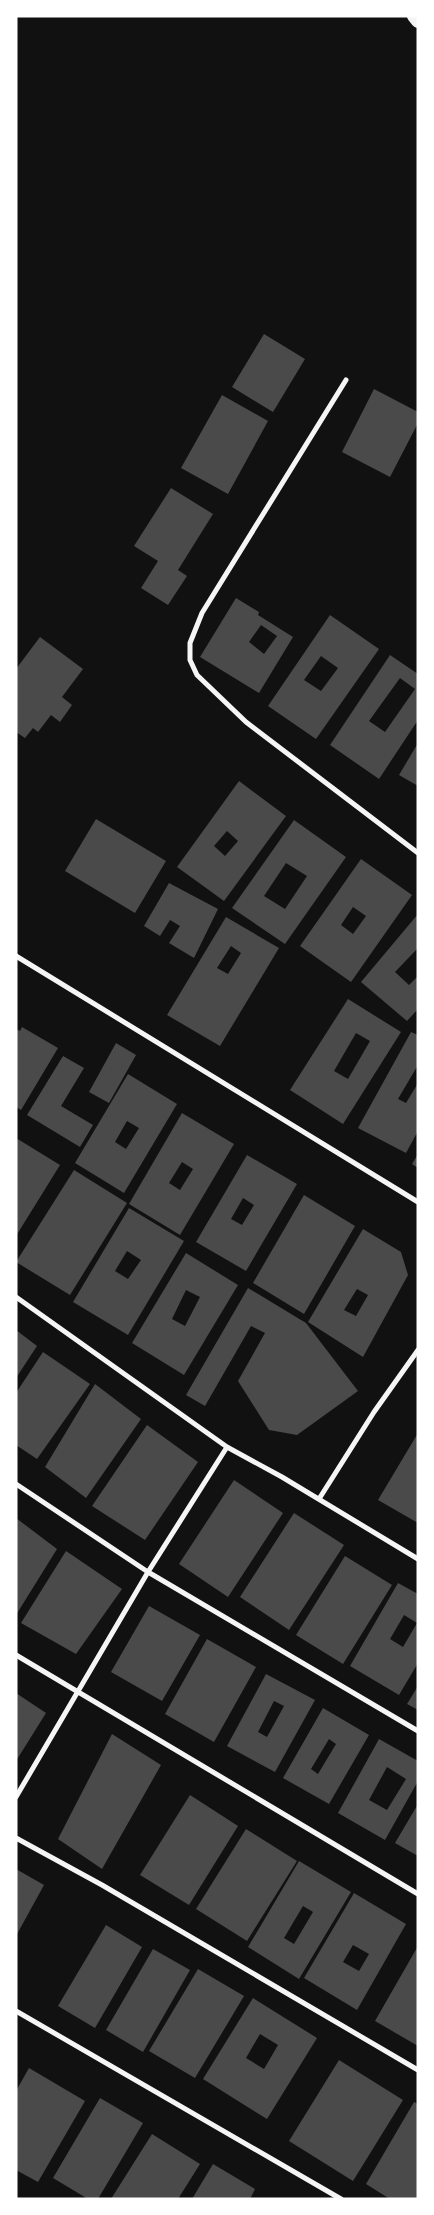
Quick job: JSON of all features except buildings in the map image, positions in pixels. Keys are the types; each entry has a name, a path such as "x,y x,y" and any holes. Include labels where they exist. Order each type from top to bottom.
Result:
{"highway":[{"path":"414,16 418,20"}],"street":[{"path":"346,380 202,613 190,643 190,660 197,675 246,722 418,853"},
{"path":"16,956 418,1202"},
{"path":"16,1298 227,1447 319,1499 418,1559"},
{"path":"319,1499 374,1412 418,1350"},
{"path":"16,1797 148,1572 227,1447"},
{"path":"16,1484 148,1572 418,1731"},
{"path":"16,1655 418,1894"},
{"path":"16,1838 102,1885 418,2070"},
{"path":"16,2011 341,2199"}]}
